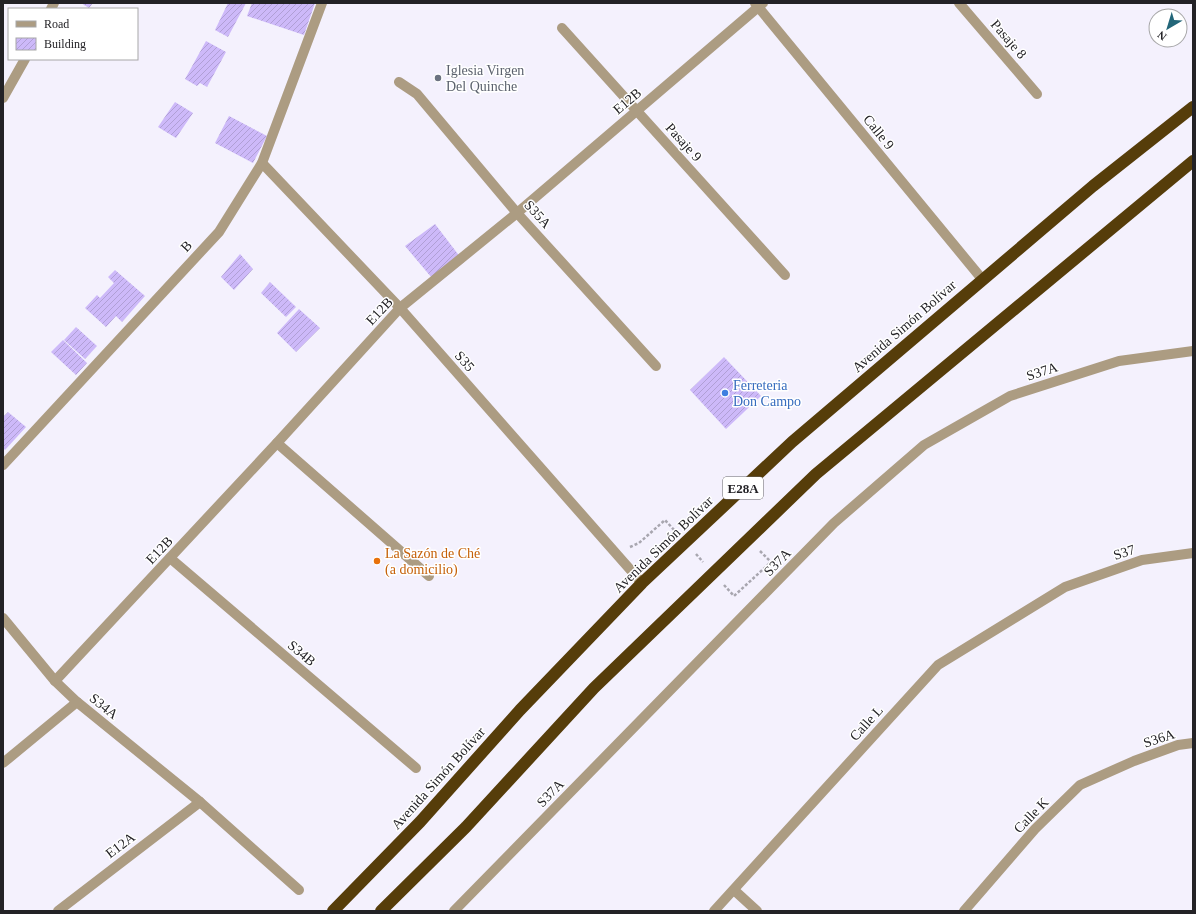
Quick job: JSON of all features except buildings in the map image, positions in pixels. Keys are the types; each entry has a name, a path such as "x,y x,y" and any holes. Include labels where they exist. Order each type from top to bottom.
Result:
{"highway":[{"name":"Avenida Simón Bolívar","path":"333,911 420,822 520,710 642,583 792,442 1093,186 1193,107"},
{"name":"E28A","path":"381,911 466,827 594,688 816,474 1193,161"}],"street":[{"name":"B","path":"3,465 219,232 262,163 322,3"},
{"name":"Pasaje 8","path":"959,3 1037,94"},
{"name":"E12B","path":"55,681 278,443 400,308 517,213 759,4"},
{"name":"Calle 9","path":"759,4 982,279"},
{"name":"Pasaje 9","path":"562,28 786,275"},
{"path":"3,98 24,60"},
{"name":"S35A","path":"399,82 417,94 517,213 656,366"},
{"name":"S35","path":"262,163 400,308 642,583"},
{"name":"S37A","path":"454,911 834,523 924,445 1010,396 1119,361 1193,351"},
{"path":"278,443 429,576"},
{"name":"S37","path":"1065,587 1142,560 1193,554"},
{"name":"S34B","path":"170,558 416,768"},
{"name":"Calle L","path":"714,911 938,665 1065,587"},
{"name":"S34A","path":"3,618 55,681 77,702 200,802 300,890"},
{"path":"3,763 77,702"},
{"name":"S36A","path":"1134,761 1178,746 1193,743"},
{"name":"Calle K","path":"964,911 1035,829 1080,785 1134,761"},
{"name":"E12A","path":"58,911 200,802"},
{"path":"734,890 757,911"}],"path":[{"path":"639,544 665,520 676,532"},
{"path":"748,540 784,575"},
{"path":"692,549 708,567"},
{"path":"724,584 734,596 771,562"}],"place":[{"name":"Iglesia Virgen Del Quinche","path":"438,78"},
{"name":"Ferreteria Don Campo","path":"725,393"},
{"name":"La Sazón de Ché (a domicilio)","path":"377,561"}]}
